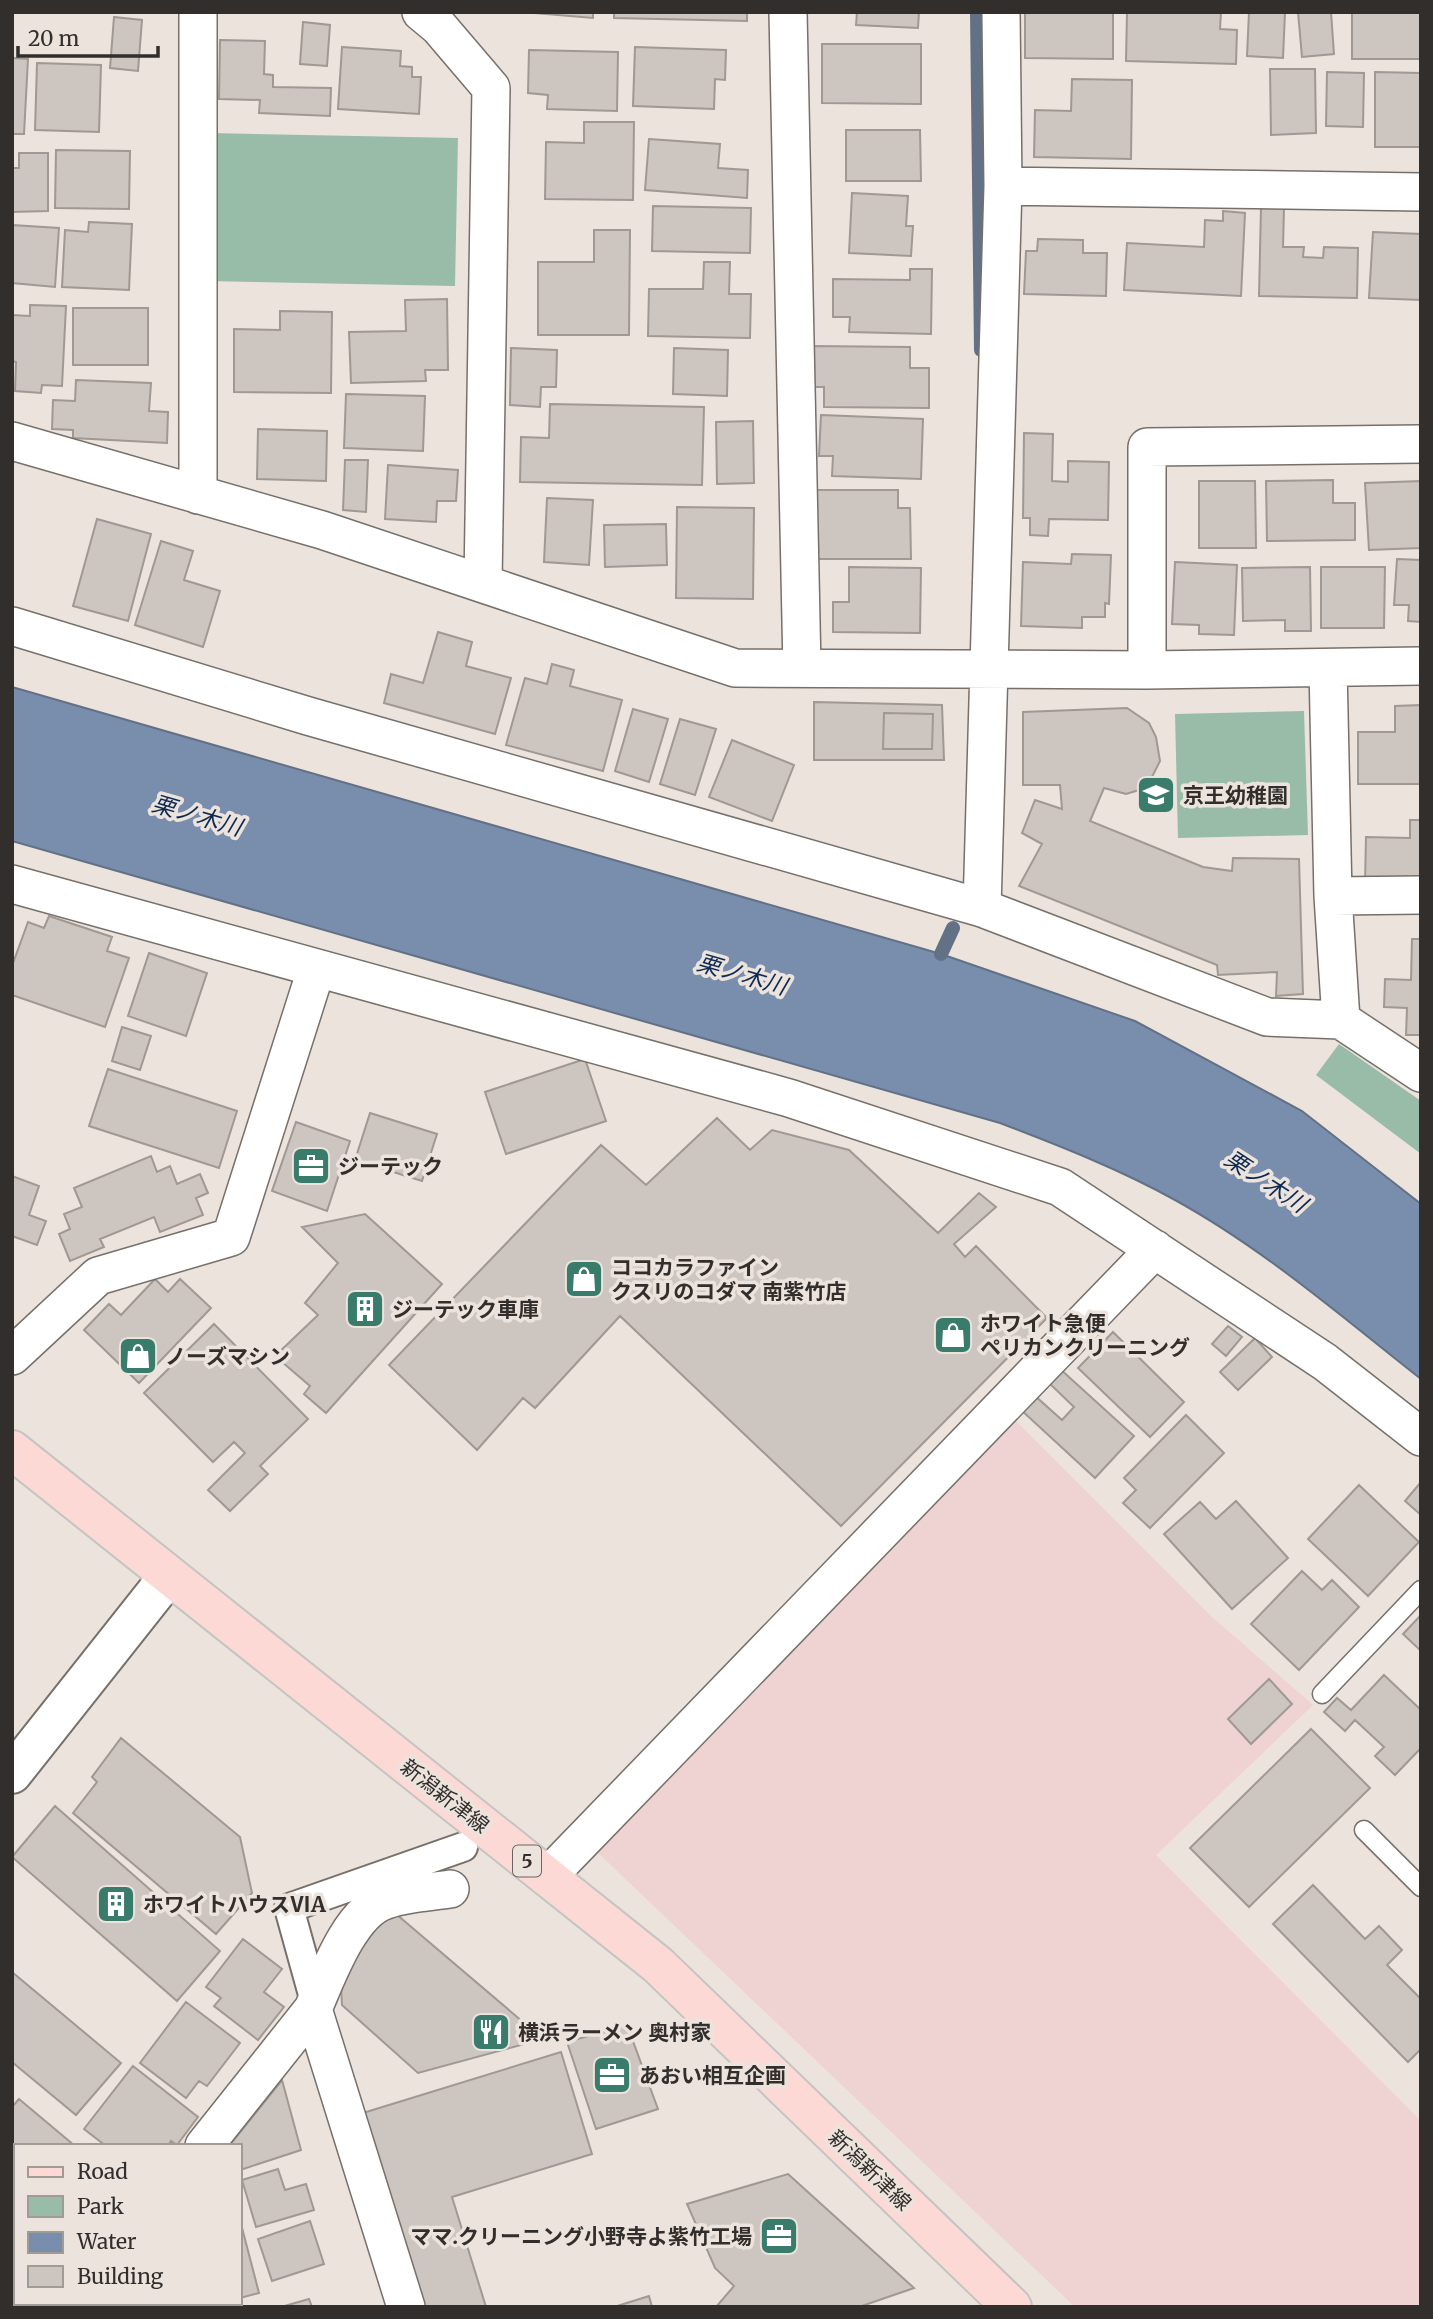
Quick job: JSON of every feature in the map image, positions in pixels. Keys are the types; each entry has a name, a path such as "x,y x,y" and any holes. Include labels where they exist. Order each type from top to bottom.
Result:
{"main road":[{"name":"新潟新津線","path":"12,1450 658,1965 1012,2307"}],"street":[{"path":"198,12 198,495"},
{"path":"421,12 439,27 491,88 484,582"},
{"path":"788,12 802,668"},
{"path":"982,908 1003,186 1001,12"},
{"path":"1003,186 1421,192"},
{"path":"12,441 322,530 735,668 1147,670 1421,666"},
{"path":"1147,670 1147,447 1421,444"},
{"path":"12,625 308,716 982,908 1267,1017 1341,1020 1421,1073"},
{"path":"1328,668 1333,896 1341,1020"},
{"path":"12,884 316,970 789,1098 1060,1187 1325,1362 1421,1437"},
{"path":"1333,896 1421,895"},
{"path":"12,1356 99,1276 232,1237 316,970"},
{"path":"547,1877 1155,1249"},
{"path":"12,1774 169,1577"},
{"path":"406,2307 313,2000 289,1908 463,1847"},
{"path":"205,2144 313,2000 359,1919 384,1900 450,1889"}],"lane":[{"path":"1322,1694 1421,1590"},
{"path":"1364,1830 1421,1887"}],"shaded area":[{"path":"1015,1420 1212,1617 1313,1705 1156,1855 1421,2121 1421,2307 1075,2307 595,1850"}],"green space":[{"path":"210,133 458,138 455,286 207,281"},
{"path":"1304,711 1308,835 1178,838 1175,714"},
{"path":"1339,1044 1421,1101 1421,1154 1316,1075"}],"water":[{"name":"栗ノ木川","path":"12,687 941,954 1135,1021 1302,1111 1421,1204 1421,1379 1302,1285 1208,1219 1111,1168 1000,1123 12,841"}],"building":[{"path":"522,12 593,12 593,18"},
{"path":"614,12 747,12 747,21 614,18"},
{"path":"857,12 919,12 918,28 856,25"},
{"path":"1025,12 1113,12 1113,59 1025,58"},
{"path":"1127,12 1221,12 1220,29 1237,30 1236,64 1126,61"},
{"path":"1249,12 1285,12 1283,58 1247,56"},
{"path":"1298,12 1331,12 1334,54 1302,57"},
{"path":"1352,12 1421,12 1421,59 1352,59"},
{"path":"114,17 142,20 138,71 110,68"},
{"path":"303,22 330,25 327,66 300,64"},
{"path":"220,40 265,41 264,74 273,75 273,87 331,88 330,116 259,113 260,100 219,99"},
{"path":"822,44 921,44 921,104 822,103"},
{"path":"342,47 401,51 400,66 412,67 412,77 421,77 419,114 338,109"},
{"path":"635,47 726,50 725,80 715,79 714,109 633,106"},
{"path":"529,50 618,52 617,111 547,109 548,95 528,93"},
{"path":"12,58 28,59 24,134 12,134"},
{"path":"37,63 101,65 99,132 35,130"},
{"path":"1270,69 1315,69 1316,133 1271,135"},
{"path":"1327,72 1364,73 1363,127 1326,126"},
{"path":"1375,72 1421,73 1421,147 1375,147"},
{"path":"1072,79 1132,80 1131,159 1034,157 1035,110 1071,111"},
{"path":"584,122 634,122 633,200 545,199 546,142 584,143"},
{"path":"846,130 920,130 921,181 846,181"},
{"path":"649,139 720,144 718,168 748,170 747,198 645,190"},
{"path":"56,150 130,151 129,209 55,208"},
{"path":"19,153 48,153 48,211 12,212 12,168 19,168"},
{"path":"852,193 908,196 906,226 913,226 911,256 849,253"},
{"path":"653,206 751,208 750,253 652,251"},
{"path":"1261,207 1284,208 1283,247 1304,247 1303,257 1323,258 1324,247 1358,248 1357,298 1259,296"},
{"path":"1223,211 1245,213 1241,296 1124,290 1127,243 1204,247 1205,220 1223,221"},
{"path":"89,222 132,224 129,290 62,287 65,230 88,232"},
{"path":"12,225 59,228 55,287 12,283"},
{"path":"594,230 630,230 629,335 538,335 538,262 594,262"},
{"path":"1373,232 1421,234 1421,300 1369,298"},
{"path":"1038,239 1083,240 1083,253 1107,253 1106,296 1024,294 1026,251 1037,251"},
{"path":"704,262 730,262 729,294 751,294 750,338 648,336 649,289 703,289"},
{"path":"910,269 932,269 931,334 849,332 850,317 833,317 833,279 910,280"},
{"path":"447,299 448,370 425,370 426,381 351,383 349,332 406,331 405,300"},
{"path":"30,305 66,306 62,386 42,385 41,393 15,391 16,362 12,361 12,315 30,316"},
{"path":"73,308 148,308 148,365 73,365"},
{"path":"280,311 332,312 331,393 234,392 234,329 280,330"},
{"path":"810,346 910,347 910,368 929,368 929,408 824,407 824,387 810,387"},
{"path":"511,348 557,350 556,387 541,387 540,407 510,405"},
{"path":"674,348 728,350 727,396 673,394"},
{"path":"76,380 151,383 149,411 168,412 167,443 73,438 73,430 52,429 53,400 75,401"},
{"path":"346,394 425,396 423,451 344,448"},
{"path":"550,404 704,407 702,485 520,482 521,437 549,438"},
{"path":"821,415 923,419 921,479 832,476 833,456 819,456"},
{"path":"753,421 754,483 717,484 716,422"},
{"path":"258,429 327,431 326,481 257,479"},
{"path":"1024,433 1053,434 1052,481 1068,482 1068,461 1109,462 1108,520 1049,519 1048,536 1030,535 1030,518 1023,518"},
{"path":"345,460 368,460 366,512 343,510"},
{"path":"388,465 458,470 456,501 437,501 436,522 385,519"},
{"path":"1333,480 1333,503 1355,503 1355,540 1267,541 1266,481"},
{"path":"1199,481 1255,481 1256,548 1199,548"},
{"path":"1421,481 1421,548 1369,550 1365,483"},
{"path":"810,490 898,490 898,508 910,508 911,559 810,559"},
{"path":"547,498 593,500 589,565 544,562"},
{"path":"677,507 754,508 753,599 676,598"},
{"path":"97,519 151,534 128,621 73,606"},
{"path":"666,524 667,565 605,567 604,525"},
{"path":"161,541 193,551 184,580 220,591 203,647 135,625"},
{"path":"1072,554 1111,555 1109,604 1105,603 1105,617 1082,617 1082,628 1021,626 1023,562 1071,564"},
{"path":"1397,559 1421,560 1421,622 1408,621 1409,605 1394,605"},
{"path":"1175,562 1237,565 1234,635 1199,634 1199,625 1172,624"},
{"path":"849,567 921,568 920,633 833,632 833,602 849,602"},
{"path":"1310,567 1311,631 1285,631 1285,620 1243,621 1242,568"},
{"path":"1321,567 1385,567 1384,628 1321,628"},
{"path":"438,632 472,642 466,666 511,678 495,734 384,703 391,674 423,683"},
{"path":"552,664 574,670 570,686 622,700 603,771 506,745 525,678 547,684"},
{"path":"814,702 942,705 944,760 814,760"},
{"path":"1421,705 1421,784 1358,784 1358,732 1395,732 1395,706"},
{"path":"1127,708 1149,723 1156,737 1160,761 1152,777 1139,790 1126,794 1104,788 1090,821 1203,867 1232,871 1233,858 1299,859 1303,994 1276,996 1277,972 1218,975 1217,965 1019,886 1042,844 1022,833 1035,800 1062,809 1060,785 1023,785 1023,712"},
{"path":"633,709 668,719 649,782 615,771"},
{"path":"884,713 933,714 932,749 883,749"},
{"path":"680,719 716,729 695,795 660,784"},
{"path":"732,740 794,765 772,821 709,797"},
{"path":"1410,820 1421,820 1421,884 1365,882 1366,837 1410,838"},
{"path":"49,916 112,937 107,951 129,958 105,1027 12,995 12,966 28,922 44,928"},
{"path":"1412,939 1421,939 1421,1035 1406,1035 1407,1008 1384,1007 1385,979 1411,980"},
{"path":"149,953 207,973 186,1036 128,1016"},
{"path":"122,1027 151,1036 140,1070 112,1061"},
{"path":"585,1059 606,1121 506,1154 485,1092"},
{"path":"108,1069 237,1111 219,1168 89,1126"},
{"path":"370,1113 437,1134 422,1181 355,1160"},
{"path":"717,1118 750,1150 772,1130 849,1150 938,1233 979,1193 996,1207 954,1244 965,1257 976,1246 1047,1318 841,1526 620,1316 535,1408 523,1398 477,1450 389,1365 601,1145 646,1185"},
{"name":"ジーテック","path":"296,1122 350,1141 327,1211 272,1191"},
{"path":"151,1156 157,1172 170,1166 177,1184 200,1174 208,1193 196,1198 203,1215 160,1232 154,1217 100,1239 104,1247 70,1261 59,1234 70,1229 64,1214 82,1207 74,1188"},
{"path":"12,1176 39,1186 29,1215 46,1221 37,1245 12,1236"},
{"name":"ジーテック車庫","path":"365,1214 442,1284 326,1413 304,1394 310,1386 275,1356 318,1315 305,1303 338,1263 302,1227"},
{"name":"ノーズマシン","path":"155,1279 168,1292 180,1279 211,1308 139,1383 84,1330 109,1304 121,1315"},
{"path":"214,1324 308,1419 260,1466 268,1474 230,1511 208,1490 245,1453 234,1442 213,1462 144,1393"},
{"path":"1228,1326 1242,1337 1226,1356 1212,1344"},
{"path":"1113,1332 1184,1402 1150,1437 1078,1368"},
{"path":"1255,1338 1272,1357 1238,1390 1220,1372"},
{"path":"1059,1368 1134,1436 1095,1478 1020,1409 1034,1395 1062,1420 1074,1407 1047,1381"},
{"path":"1186,1415 1224,1453 1150,1528 1123,1503 1136,1490 1124,1478"},
{"path":"1421,1482 1421,1515 1405,1501"},
{"path":"1359,1485 1419,1542 1368,1596 1308,1539"},
{"path":"1236,1501 1288,1558 1232,1609 1164,1534 1200,1502 1216,1519"},
{"path":"1302,1571 1322,1590 1332,1580 1359,1607 1299,1670 1251,1624"},
{"path":"1421,1615 1421,1651 1403,1634"},
{"path":"1384,1675 1421,1710 1421,1748 1395,1775 1375,1756 1384,1747 1355,1720 1345,1731 1324,1712 1337,1698 1351,1710"},
{"path":"1269,1679 1292,1704 1251,1744 1228,1719"},
{"path":"1311,1729 1370,1788 1249,1907 1190,1848"},
{"path":"121,1738 240,1837 252,1893 216,1934 73,1813 97,1782 92,1777"},
{"name":"ホワイトハウスⅥA","path":"55,1806 220,1951 177,2001 12,1857"},
{"path":"1313,1885 1365,1939 1379,1926 1402,1950 1387,1965 1421,1999 1421,2049 1408,2062 1273,1924"},
{"path":"389,1908 543,2039 418,2073 342,2005 340,1967"},
{"path":"243,1939 282,1969 264,1992 284,2007 258,2040 214,2006 221,1998 206,1987"},
{"path":"12,1972 121,2063 76,2115 12,2062"},
{"path":"186,2002 240,2043 207,2086 199,2081 186,2098 140,2063"},
{"name":"あおい相互企画","path":"627,2025 658,2109 596,2129 567,2042"},
{"path":"561,2052 592,2154 452,2197 486,2307 424,2307 363,2113"},
{"path":"133,2066 198,2117 178,2144 171,2141 169,2144 103,2144 84,2129"},
{"path":"282,2080 301,2150 242,2169 242,2144 231,2144"},
{"path":"19,2099 73,2144 14,2144 14,2164 12,2107"},
{"path":"278,2169 285,2190 306,2184 314,2210 256,2227 242,2180"},
{"name":"ママ.クリーニング小野寺よ紫竹工場","path":"788,2174 914,2288 859,2307 716,2307 734,2286 715,2268 687,2204"},
{"path":"12,2213 14,2286 12,2285"},
{"path":"310,2221 324,2264 272,2281 258,2239"},
{"path":"242,2228 259,2293 242,2297"},
{"path":"649,2296 652,2307 614,2307"},
{"path":"309,2299 312,2307 281,2307"},
{"path":"114,2305 152,2307 115,2307"},
{"path":"161,2305 204,2307 162,2307"}],"waterway":[{"path":"977,12 981,350"},
{"path":"941,954 953,928"}],"place":[{"name":"京王幼稚園","path":"1156,795"},
{"name":"ジーテック","path":"311,1166"},
{"name":"ココカラファイン クスリのコダマ 南紫竹店","path":"584,1279"},
{"name":"ジーテック車庫","path":"365,1309"},
{"name":"ホワイト急便 ペリカンクリーニング","path":"953,1335"},
{"name":"ノーズマシン","path":"138,1356"},
{"name":"ホワイトハウスⅥA","path":"116,1904"},
{"name":"横浜ラーメン 奥村家","path":"491,2032"},
{"name":"あおい相互企画","path":"612,2075"},
{"name":"ママ.クリーニング小野寺よ紫竹工場","path":"779,2236"}]}
